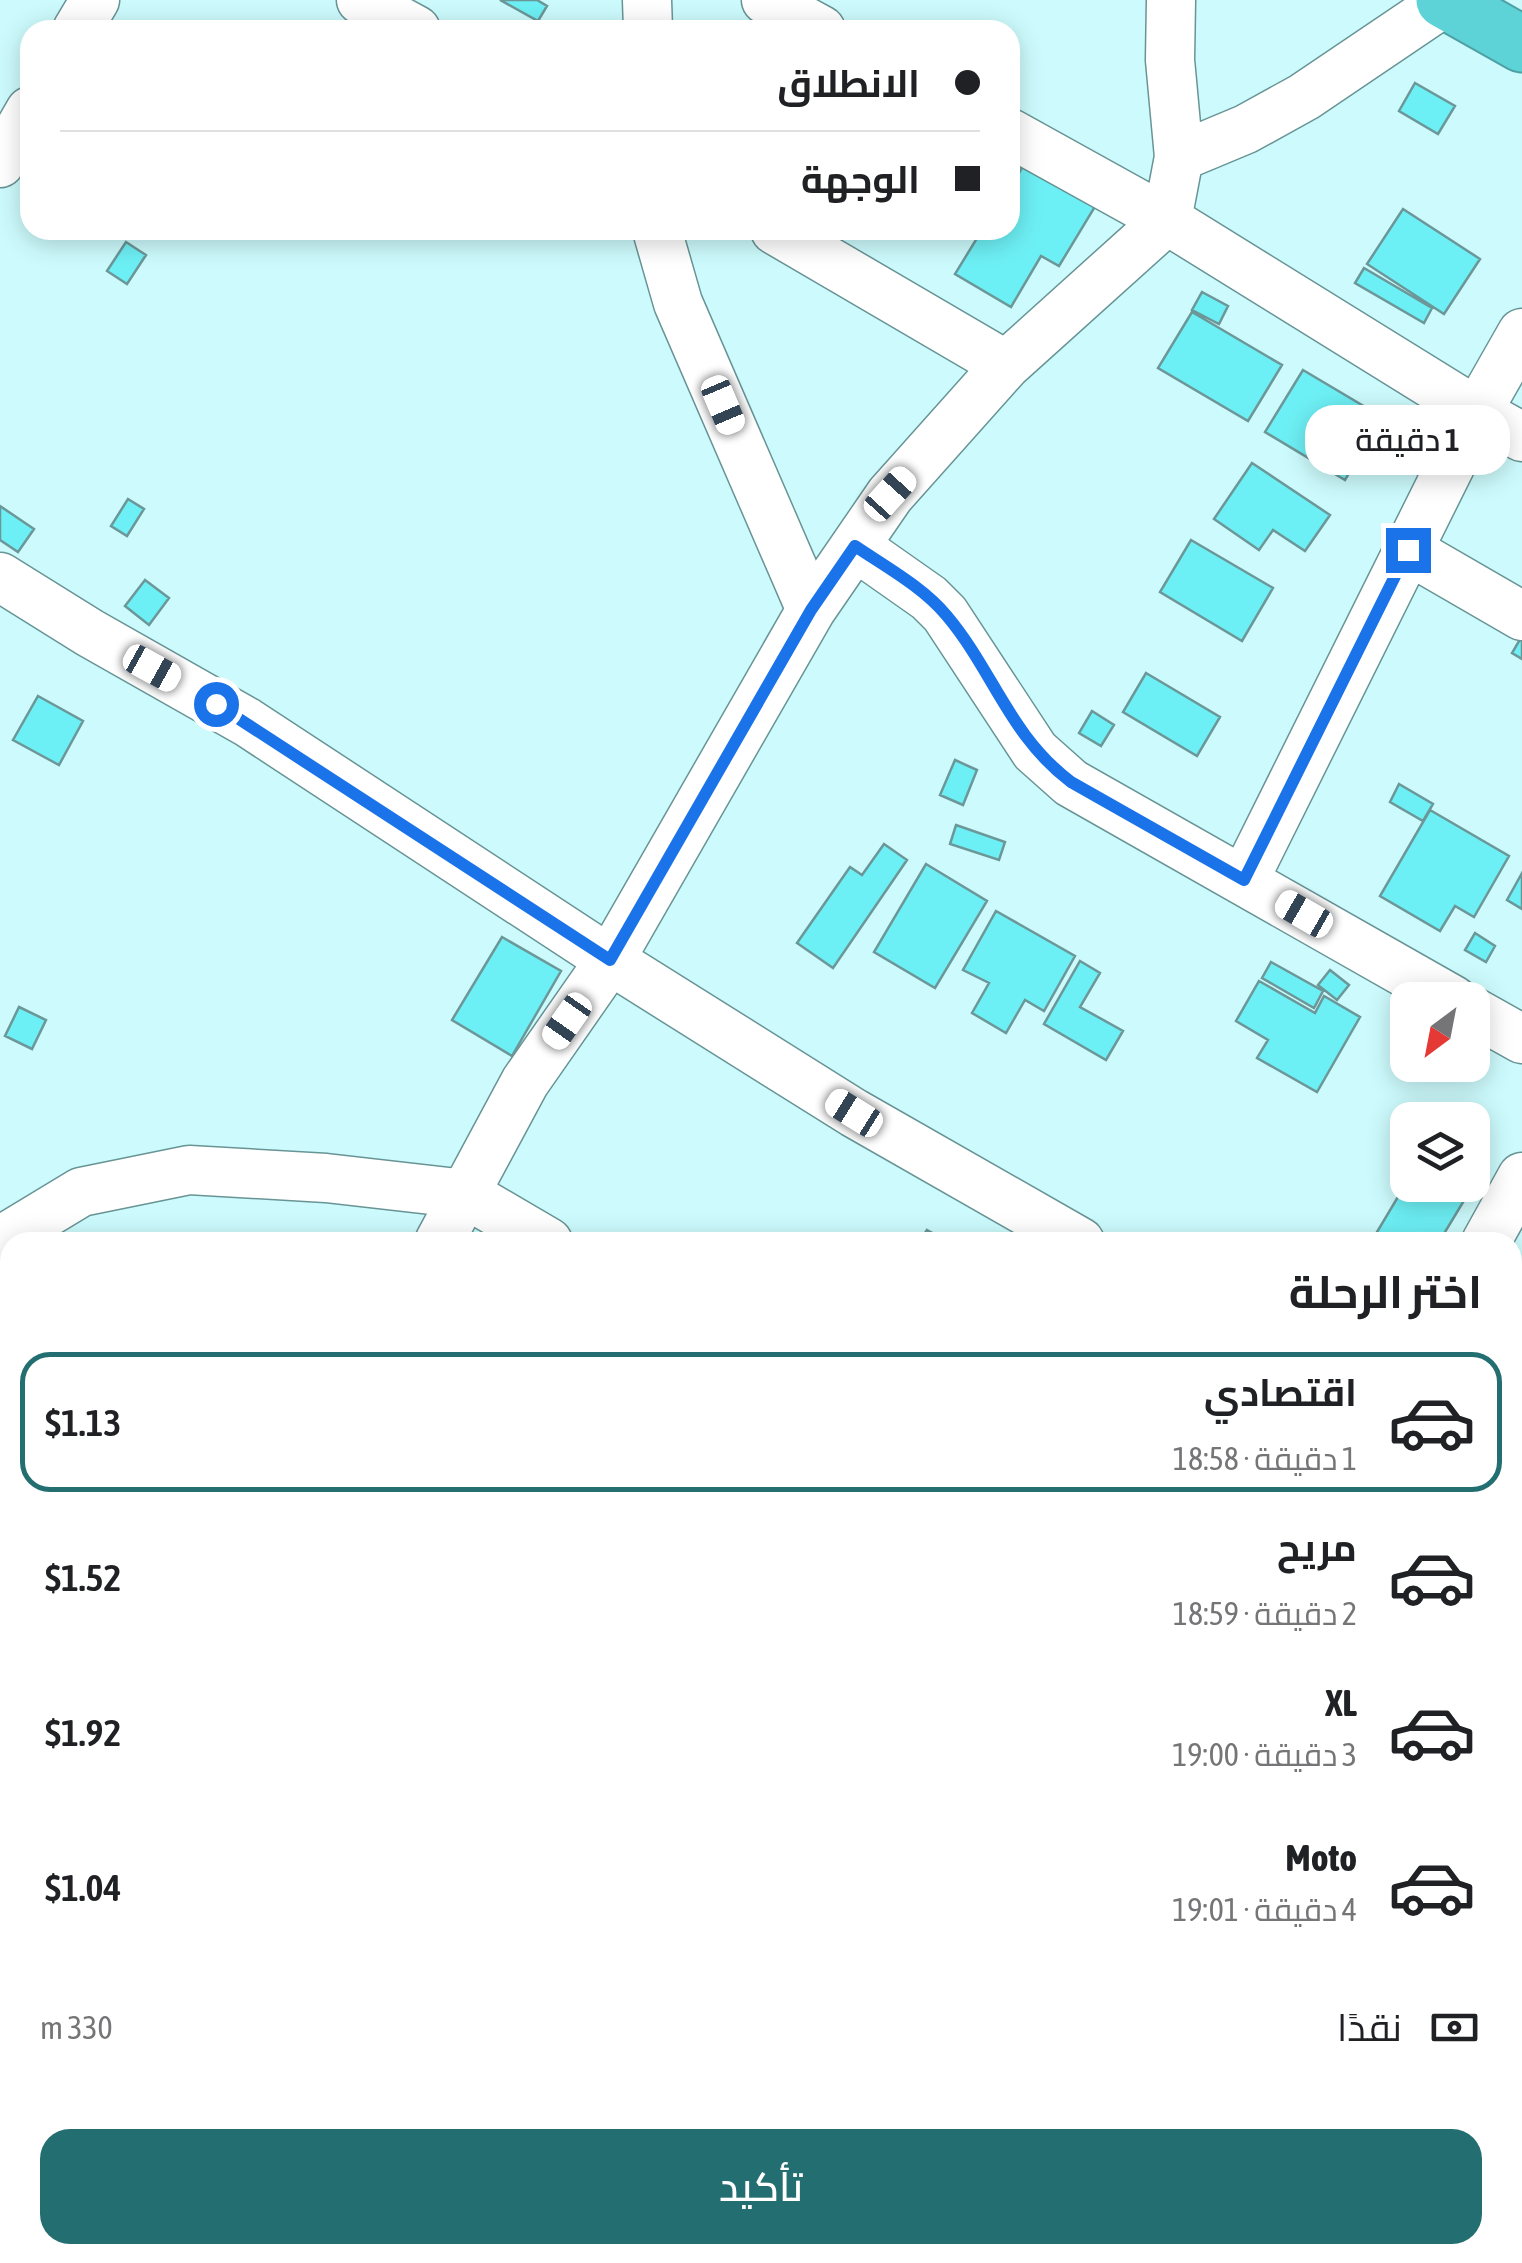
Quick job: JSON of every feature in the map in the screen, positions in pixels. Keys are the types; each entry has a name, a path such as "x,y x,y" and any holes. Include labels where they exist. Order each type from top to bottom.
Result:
{"highway":[{"path":"1445,0 1522,44"}],"street":[{"path":"361,0 398,20"},
{"path":"766,0 803,20"},
{"path":"445,1232 525,1082 610,960 811,610 890,494 1006,365 1167,220 1179,158 1170,60 1171,0"},
{"path":"1179,158 1246,129 1304,96 1445,0"},
{"path":"0,163 20,128"},
{"path":"1020,139 1167,220 1522,437"},
{"path":"660,240 678,303 811,610"},
{"path":"793,240 1006,365"},
{"path":"1244,880 1477,412 1522,334"},
{"path":"855,546 946,614 1016,726 1052,768 1422,982"},
{"path":"1408,550 1522,616"},
{"path":"0,577 247,722 610,960 854,1113 1062,1232"},
{"path":"1490,1021 1522,1039"},
{"path":"15,1232 80,1192 189,1170 326,1178 466,1194 531,1232"},
{"path":"1491,1232 1522,1176"}],"building":[{"path":"500,0 537,0 547,6 536,20"},
{"path":"1415,83 1455,106 1438,134 1399,111"},
{"path":"1028,157 1099,200 1059,266 1041,256 1011,307 955,274 976,240 1020,240 1020,171"},
{"path":"1403,209 1480,259 1444,314 1367,264"},
{"path":"126,242 146,255 127,284 107,271"},
{"path":"1364,268 1432,308 1424,323 1355,283"},
{"path":"1202,292 1228,306 1219,324 1192,310"},
{"path":"1192,312 1282,365 1248,421 1158,368"},
{"path":"1303,370 1382,417 1345,480 1265,432"},
{"path":"1252,463 1330,515 1305,551 1273,530 1259,550 1214,519"},
{"path":"128,499 144,509 127,536 111,526"},
{"path":"0,506 34,529 18,552 0,540"},
{"path":"1191,540 1273,588 1242,641 1160,592"},
{"path":"145,580 169,598 149,625 125,606"},
{"path":"1522,636 1522,659 1512,653"},
{"path":"1146,673 1220,717 1197,756 1123,712"},
{"path":"38,696 83,721 59,765 13,740"},
{"path":"1092,711 1114,725 1101,746 1079,733"},
{"path":"955,760 977,770 963,805 940,795"},
{"path":"1399,784 1433,804 1423,821 1390,802"},
{"path":"1430,810 1509,856 1474,917 1455,906 1440,931 1380,896"},
{"path":"956,825 1005,842 999,860 950,844"},
{"path":"884,844 907,860 833,968 797,943 850,867 862,875"},
{"path":"926,864 987,901 935,988 874,952"},
{"path":"1522,873 1522,909 1507,900"},
{"path":"996,911 1075,956 1044,1011 1025,1000 1006,1033 972,1013 989,983 963,970"},
{"path":"1475,933 1495,946 1486,962 1465,950"},
{"path":"502,937 561,971 512,1056 452,1020"},
{"path":"1080,961 1100,973 1080,1007 1123,1031 1106,1060 1044,1024"},
{"path":"1271,962 1323,991 1314,1008 1262,978"},
{"path":"1330,970 1349,985 1337,1000 1318,985"},
{"path":"1259,981 1315,1013 1324,996 1360,1017 1317,1092 1257,1058 1268,1040 1236,1021"},
{"path":"19,1007 46,1020 32,1049 5,1036"},
{"path":"1395,1202 1463,1202 1445,1232 1377,1232"}],"route":[{"path":"216,704 610,960 811,610 855,546 946,614 1016,726 1052,768 1244,880 1408,550"}]}
